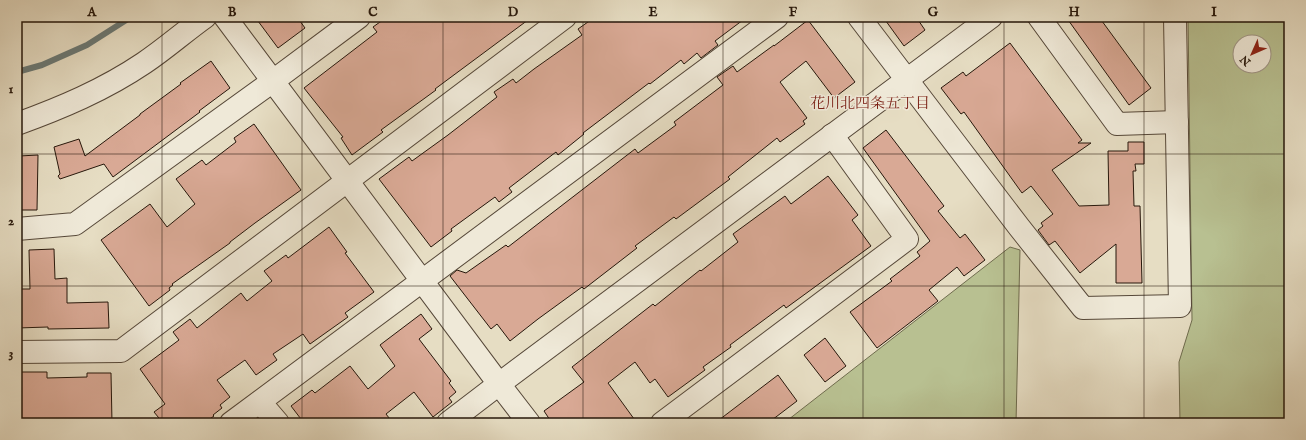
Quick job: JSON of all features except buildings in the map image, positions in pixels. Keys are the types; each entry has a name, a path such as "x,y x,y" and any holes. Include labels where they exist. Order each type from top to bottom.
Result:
{"street":[{"path":"17,124 59,108 99,90 144,63 205,17"},
{"path":"225,17 529,423"},
{"path":"17,229 75,224 359,17"},
{"path":"17,352 121,351 565,17"},
{"path":"231,423 776,17"},
{"path":"859,17 1083,308 1180,306 1175,17"},
{"path":"448,423 991,17"},
{"path":"1039,17 1117,124 1177,122"},
{"path":"662,423 907,239 832,135"},
{"path":"260,402 278,423"}],"green space":[{"path":"1188,17 1289,17 1289,423 1180,423 1179,362 1192,320"},
{"path":"1010,247 1020,250 1016,423 784,423"}],"waterway":[{"path":"17,72 42,65 87,45 131,17"}],"district":[{"name":"花川北四条五丁目","path":"870,103"}]}
